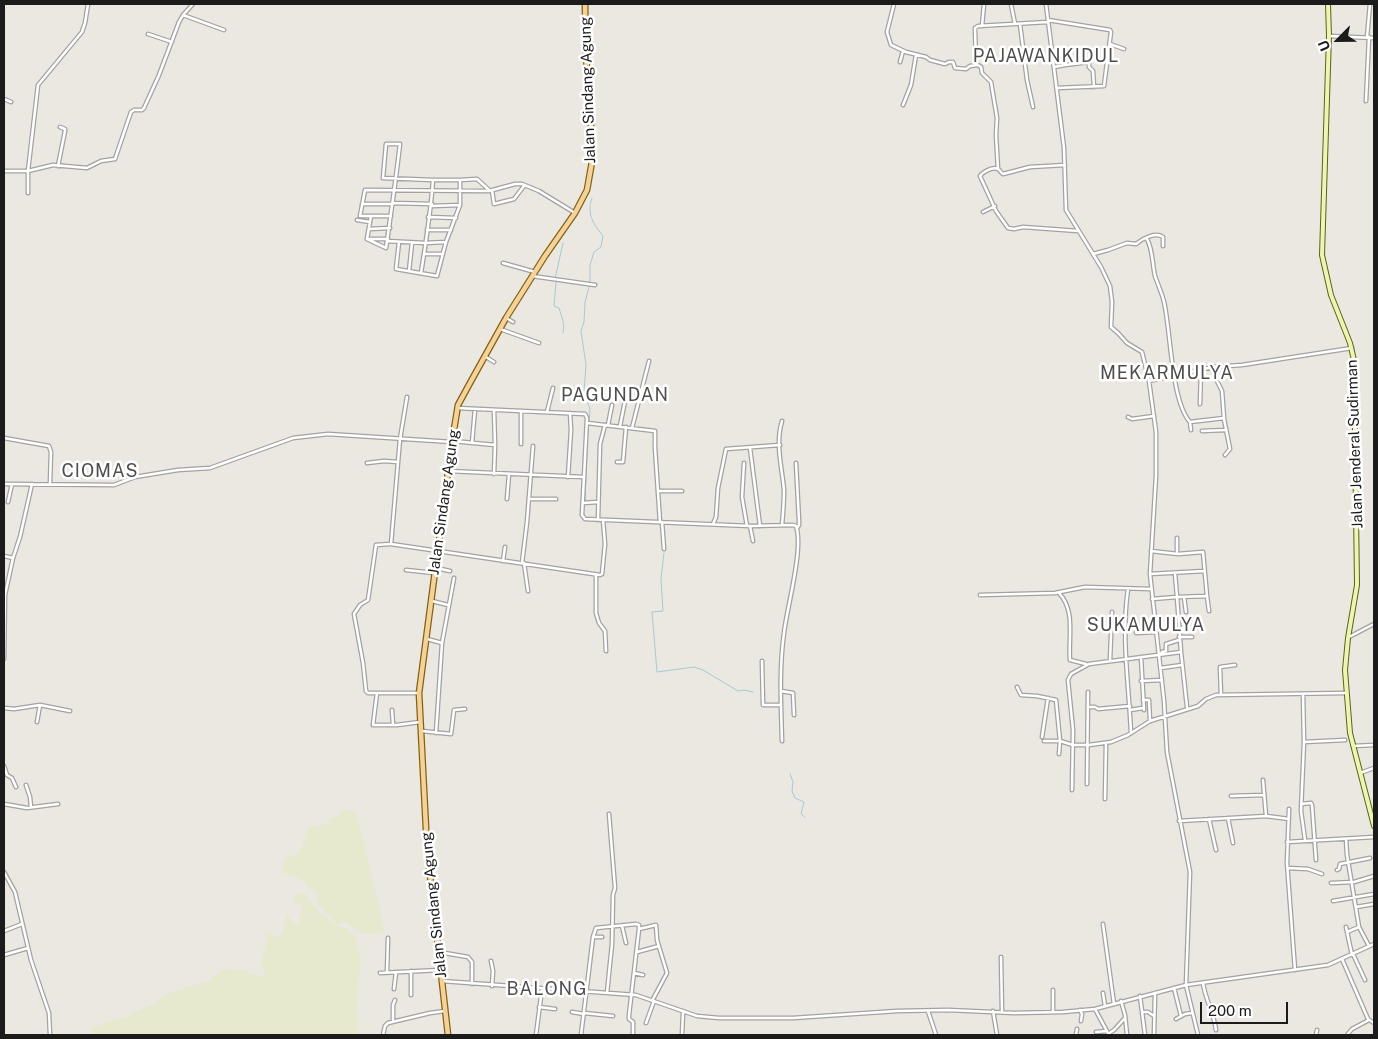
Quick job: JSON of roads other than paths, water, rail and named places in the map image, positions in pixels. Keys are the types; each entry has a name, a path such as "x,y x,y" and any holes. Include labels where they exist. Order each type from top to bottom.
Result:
{"main road":[{"name":"Jalan Sindang Agung","path":"448,1035 427,848 420,722 419,693 430,600 457,408 506,318 575,213 587,190 593,156 586,55 585,4"},
{"name":"Jalan Jenderal Sudirman","path":"1328,4 1329,36 1322,255 1331,295 1352,348 1355,385 1357,593 1345,662 1346,693 1348,721 1353,746 1374,826"}],"street":[{"path":"28,193 28,171 38,85 82,32 88,4"},
{"path":"4,171 28,171 58,166 87,168 99,161 115,159 131,112 144,108 183,15 193,4"},
{"path":"894,4 887,32 891,45 930,60 945,64 953,62 955,68 966,69 977,65"},
{"path":"982,26 984,4"},
{"path":"1012,4 1015,24"},
{"path":"1046,4 1065,165 1065,206 1111,288 1111,327 1127,343 1142,352 1149,381 1154,416 1156,460 1150,574 1151,589 1166,716 1167,752 1190,872 1186,986 1198,1035"},
{"path":"1366,101 1370,4"},
{"path":"183,15 224,30"},
{"path":"1057,88 1105,85 1112,32 1110,30 1048,21 977,26 975,28 977,65 981,67 984,75 990,80 992,87 997,118 998,169 1003,174 1030,167 1065,165"},
{"path":"1020,24 1027,80 1033,107"},
{"path":"148,34 172,42"},
{"path":"1329,36 1374,38"},
{"path":"1110,44 1124,49"},
{"path":"900,62 903,51"},
{"path":"1052,54 1064,54 1065,65"},
{"path":"904,105 911,85 916,55"},
{"path":"1054,67 1089,62 1089,67 1093,72 1094,87"},
{"path":"4,99 11,102"},
{"path":"58,166 65,131 65,129 60,127"},
{"path":"367,239 386,248 390,228 394,190 396,178 400,144 386,144 383,178 396,178 433,180 477,179 491,190 494,204 514,199 524,185"},
{"path":"998,169 983,172 980,176 1003,223 1008,228 1026,227 1078,231"},
{"path":"421,273 428,217 432,205 433,180"},
{"path":"399,242 396,269 437,276 446,242 460,205 460,180"},
{"path":"391,216 360,216 365,190 491,190 515,184 539,190 575,213"},
{"path":"362,204 460,205"},
{"path":"983,212 995,206"},
{"path":"367,239 371,216"},
{"path":"428,217 456,218"},
{"path":"357,220 370,222"},
{"path":"369,228 390,228"},
{"path":"427,230 451,230"},
{"path":"1093,254 1127,243 1136,244 1152,236 1162,236 1163,246"},
{"path":"367,239 425,243 446,242"},
{"path":"1147,239 1164,302 1175,383 1180,403 1190,422 1191,430"},
{"path":"409,271 412,242"},
{"path":"424,254 443,254"},
{"path":"503,263 534,274 595,285"},
{"path":"506,318 513,322"},
{"path":"500,329 539,343"},
{"path":"1149,381 1213,367 1352,348"},
{"path":"484,356 494,362"},
{"path":"632,428 649,361"},
{"path":"1213,367 1215,377 1222,391 1225,410 1225,430 1230,449 1225,455"},
{"path":"1200,404 1201,369"},
{"path":"547,412 553,388"},
{"path":"391,544 400,439 407,397"},
{"path":"620,426 624,402"},
{"path":"598,520 600,444 612,405"},
{"path":"457,408 570,413 587,416 583,518 748,526 793,525 797,528"},
{"path":"472,443 475,409"},
{"path":"494,410 494,474"},
{"path":"521,411 521,444"},
{"path":"568,477 571,430 570,413"},
{"path":"1128,417 1132,419 1154,416"},
{"path":"1190,422 1224,419"},
{"path":"782,421 779,435 781,475 784,488 782,525"},
{"path":"587,423 655,431 654,448 664,549"},
{"path":"617,462 623,462 626,427"},
{"path":"1202,431 1225,430"},
{"path":"4,484 112,485 135,477 178,470 210,468 296,437 322,434 495,445"},
{"path":"4,438 49,446 51,463 50,484"},
{"path":"713,524 716,517 719,482 726,450 728,448 780,445"},
{"path":"528,591 523,563 533,446"},
{"path":"750,447 760,526"},
{"path":"368,463 398,462"},
{"path":"744,463 742,497 753,541"},
{"path":"782,741 781,691 784,634 798,552 797,528 800,521 796,463"},
{"path":"448,471 584,478"},
{"path":"507,498 509,474"},
{"path":"8,502 12,484"},
{"path":"4,659 6,595 13,558 20,537 32,484"},
{"path":"658,491 682,491"},
{"path":"529,499 556,499"},
{"path":"583,503 598,502"},
{"path":"419,693 368,693 366,691 354,614 360,604 368,600 376,545 391,544 438,550 600,576 602,574 605,544 603,520"},
{"path":"1177,538 1177,554"},
{"path":"503,561 505,548"},
{"path":"1151,551 1177,554 1203,551 1208,611"},
{"path":"4,556 13,558"},
{"path":"406,570 450,571"},
{"path":"1150,574 1204,571"},
{"path":"1175,572 1179,639 1188,708"},
{"path":"596,575 596,613 605,631 606,651"},
{"path":"436,733 442,643 454,578"},
{"path":"980,594 1059,593 1085,587 1151,589"},
{"path":"1128,589 1127,658 1132,733"},
{"path":"1059,593 1067,604 1070,614 1070,660 1088,664"},
{"path":"1152,599 1207,596"},
{"path":"1184,597 1186,612"},
{"path":"430,600 448,605"},
{"path":"1110,660 1112,612"},
{"path":"1348,638 1374,624"},
{"path":"1136,633 1156,632"},
{"path":"1160,655 1166,651 1166,644 1192,637"},
{"path":"426,638 442,643"},
{"path":"1072,790 1073,730 1068,678 1071,674 1088,664 1181,652"},
{"path":"1088,706 1095,706 1098,709 1144,709 1141,657"},
{"path":"762,661 763,705 781,705"},
{"path":"1160,668 1182,665"},
{"path":"1221,695 1220,667 1235,665"},
{"path":"1141,682 1162,680"},
{"path":"1018,687 1021,695 1054,698 1057,701 1059,754"},
{"path":"781,691 793,693 794,715"},
{"path":"1087,784 1089,745 1088,692"},
{"path":"376,693 373,724 393,725 420,722"},
{"path":"1048,698 1043,739 1073,745 1089,745 1117,740 1150,721 1200,705 1211,696 1346,693"},
{"path":"1303,694 1304,742 1301,804 1305,840"},
{"path":"1143,700 1149,700 1150,721"},
{"path":"4,708 14,709 40,705 70,711"},
{"path":"37,722 40,705"},
{"path":"421,731 451,734 454,710 465,709"},
{"path":"392,710 393,725"},
{"path":"1304,742 1345,740"},
{"path":"1105,799 1106,743"},
{"path":"1353,746 1374,745"},
{"path":"4,766 6,774 12,778 16,787"},
{"path":"1360,772 1374,768"},
{"path":"1263,780 1266,816"},
{"path":"26,785 30,796 30,807"},
{"path":"1231,796 1264,795"},
{"path":"1301,804 1311,802 1312,805 1316,860"},
{"path":"4,804 30,807 58,804"},
{"path":"1289,809 1287,842 1295,970"},
{"path":"607,993 615,888 609,814"},
{"path":"1179,820 1266,816 1289,819"},
{"path":"1228,818 1233,843"},
{"path":"1209,819 1216,850"},
{"path":"1314,840 1374,837"},
{"path":"1287,842 1374,837"},
{"path":"1346,839 1359,927 1369,946"},
{"path":"1337,870 1340,864 1370,858"},
{"path":"1288,868 1308,868 1322,874"},
{"path":"4,872 15,892 28,948 49,1014 50,1035"},
{"path":"1331,884 1351,882 1374,876"},
{"path":"1333,901 1374,894"},
{"path":"1356,907 1374,904"},
{"path":"4,931 22,924"},
{"path":"581,1035 593,937 597,927 636,924 639,929 629,1017 633,1022 633,1035"},
{"path":"1103,924 1114,1004"},
{"path":"622,926 626,943"},
{"path":"639,929 656,926 659,946 667,973 653,1001 646,1023"},
{"path":"1346,927 1352,954 1364,980"},
{"path":"1347,932 1359,927"},
{"path":"593,937 602,937"},
{"path":"387,972 388,938"},
{"path":"442,981 630,995 653,1001 684,1013 719,1018 775,1018 928,1010 1002,1012 1080,1010 1095,1009 1140,996 1203,982 1224,981 1258,974 1329,965 1374,944"},
{"path":"637,952 659,946"},
{"path":"4,955 28,948"},
{"path":"438,952 464,955 470,958 472,964 472,984"},
{"path":"1001,957 1002,1012"},
{"path":"1342,959 1369,1020 1374,1023"},
{"path":"491,961 493,971 492,986"},
{"path":"380,973 440,970"},
{"path":"411,971 411,995"},
{"path":"394,989 396,972"},
{"path":"634,973 643,975"},
{"path":"1203,982 1216,1030"},
{"path":"1174,988 1181,1015"},
{"path":"536,1035 542,989"},
{"path":"1052,990 1053,1011"},
{"path":"1103,993 1105,1006"},
{"path":"1154,1035 1155,993"},
{"path":"1140,996 1145,1035"},
{"path":"393,1022 393,1005 395,1000"},
{"path":"1121,1001 1127,1035"},
{"path":"539,1007 555,1010"},
{"path":"1095,1009 1108,1033"},
{"path":"928,1010 936,1035"},
{"path":"1080,1010 1082,1014 1081,1021"},
{"path":"383,1035 386,1025 393,1022 445,1011"},
{"path":"993,1011 997,1035"},
{"path":"572,1012 613,1016"},
{"path":"1143,1013 1148,1012 1155,1018"},
{"path":"682,1035 684,1013"},
{"path":"1176,1019 1181,1015 1192,1013"},
{"path":"1096,1032 1108,1033 1114,1030 1125,1016"},
{"path":"1347,1035 1352,1029 1369,1020"},
{"path":"1076,1035 1077,1029"},
{"path":"1316,1030 1316,1035"}],"waterway":[{"path":"590,283 590,265 594,252 601,247 603,236 590,214 592,198"},
{"path":"555,279 563,243"},
{"path":"556,282 554,306 559,308 563,333"},
{"path":"589,287 581,331 586,365 584,392 590,409 589,422"},
{"path":"585,501 588,425"},
{"path":"664,553 661,579 663,611 652,612 657,672 694,667 703,670 738,691 753,692"},
{"path":"790,774 793,782 792,791 795,798 804,802 801,814 805,817"}],"district":[{"name":"PAJAWANKIDUL","path":"1046,56"},
{"name":"MEKARMULYA","path":"1167,373"},
{"name":"PAGUNDAN","path":"615,395"},
{"name":"CIOMAS","path":"100,471"},
{"name":"SUKAMULYA","path":"1146,625"},
{"name":"BALONG","path":"547,989"}]}
